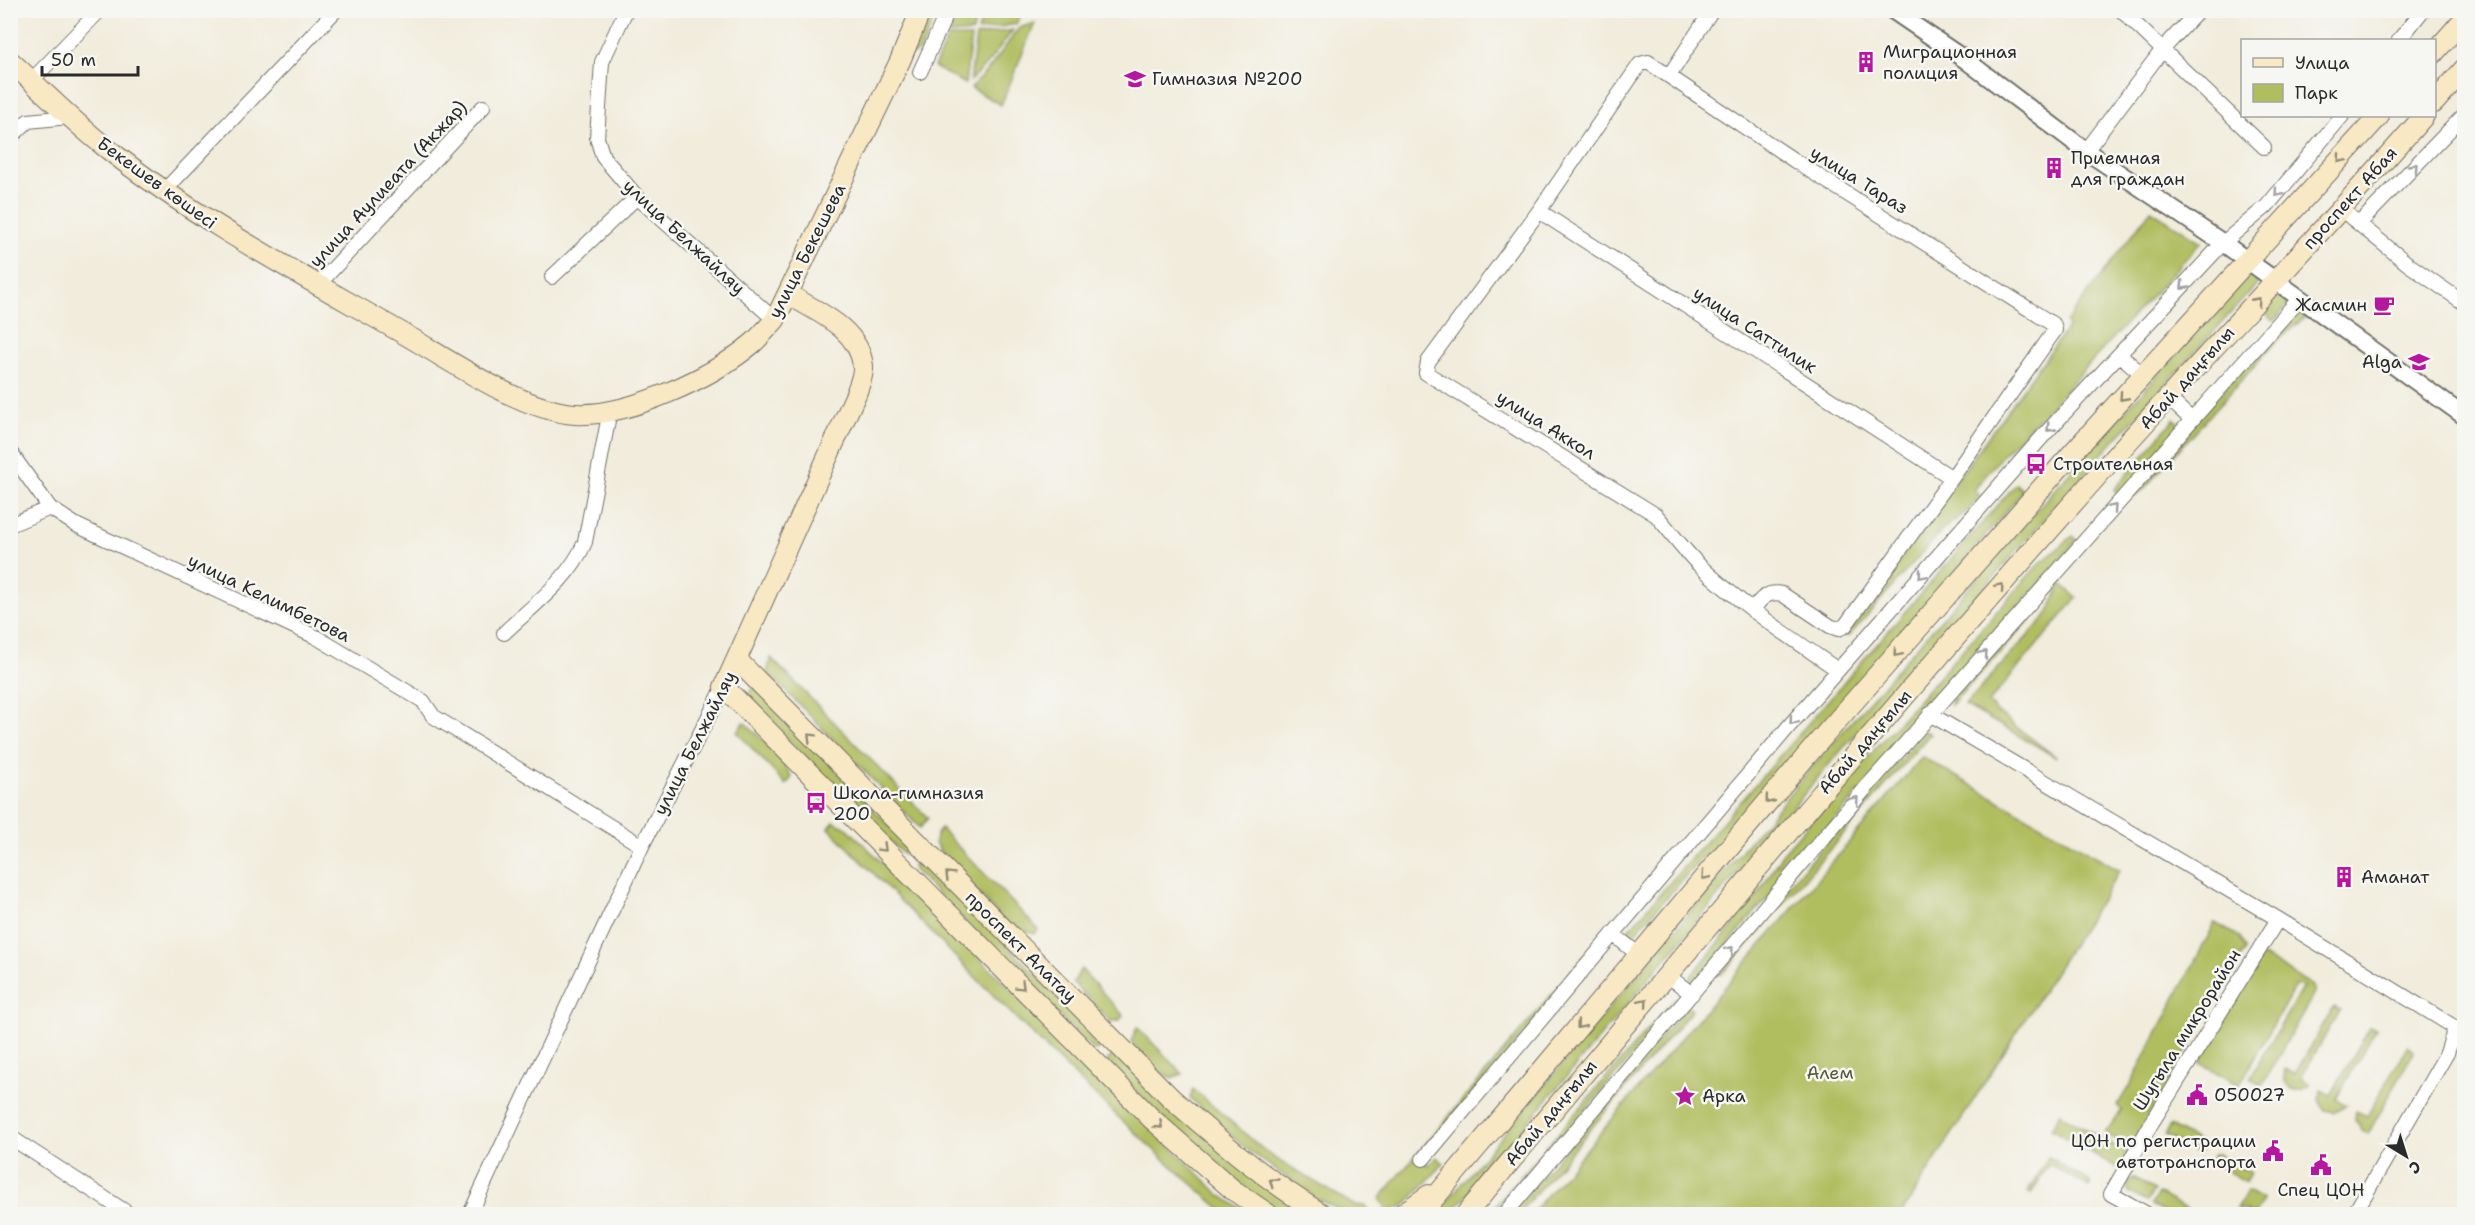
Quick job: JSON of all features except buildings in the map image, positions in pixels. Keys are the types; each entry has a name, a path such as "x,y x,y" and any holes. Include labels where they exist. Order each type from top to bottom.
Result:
{"main road":[{"name":"улица Бекешева","path":"318,285 487,382 536,405 574,414 610,410 652,399 684,385 752,343 775,320 900,61 921,10"},
{"path":"2436,51 2464,19"},
{"name":"Бекешев көшесі","path":"10,61 69,117 164,191 230,235 318,285"},
{"path":"2436,101 2464,69"},
{"name":"проспект Абая","path":"1459,1170 1814,747 2143,375 2378,117"},
{"name":"проспект Абая","path":"2276,280 2342,210 2423,117"},
{"name":"Абай даңғылы","path":"1466,1215 1840,769 2168,398 2276,280"},
{"name":"улица Белжайляу","path":"724,687 856,394 864,368 858,344 846,330 788,294"},
{"name":"проспект Алатау","path":"737,660 1171,1098 1223,1143 1322,1215"},
{"name":"проспект Алатау","path":"724,687 1152,1119 1233,1190 1268,1215"},
{"path":"903,868 920,846"},
{"path":"1096,1062 1113,1039"},
{"path":"1402,1215 1459,1170"},
{"path":"1421,1215 1459,1170"},
{"path":"1472,1215 1485,1192"},
{"path":"1300,1201 1328,1215"}],"street":[{"path":"32,81 100,10"},
{"path":"164,191 336,10"},
{"name":"улица Белжайляу","path":"626,10 602,62 597,138 603,158 637,197 775,320"},
{"path":"920,72 948,10"},
{"path":"1669,76 1712,10"},
{"path":"1892,10 1967,61 2086,151 2276,280 2464,416"},
{"path":"2121,10 2264,147"},
{"path":"2086,151 2163,49 2199,10"},
{"path":"2401,39 2423,10"},
{"name":"улица Тараз","path":"1539,212 1640,64 1648,62 1795,161 2054,325 2054,334 2007,397 1952,478"},
{"name":"улица Аулиеата (Акжар)","path":"318,285 483,107"},
{"path":"2359,224 2464,115"},
{"path":"10,138 28,121 69,117"},
{"path":"1423,1159 1838,670 2043,436 2223,243 2267,206 2341,117"},
{"path":"552,277 637,197"},
{"path":"2342,210 2408,264 2464,303"},
{"name":"улица Аккол","path":"1539,212 1428,362 1426,372 1656,515 1700,566 1753,611 1838,670"},
{"name":"улица Саттилик","path":"1539,212 1952,478"},
{"path":"1505,1215 1930,714 2300,298"},
{"path":"2120,355 2143,375"},
{"path":"2168,398 2191,419"},
{"path":"504,633 568,571 579,557 585,542 610,410"},
{"name":"улица Келимбетова","path":"10,452 50,507 76,525 315,638 423,701 433,716 642,846"},
{"path":"1753,611 1759,600 1768,594 1782,594 1830,626 1838,629 1845,626 1952,478"},
{"path":"10,525 50,507"},
{"name":"улица Белжайляу","path":"470,1215 642,846 724,687"},
{"path":"1930,714 2278,918 2460,1030 2354,1215"},
{"name":"Шугыла микрорайон","path":"2147,1215 2111,1194 2156,1114 2278,918"},
{"path":"1613,934 1640,955"},
{"path":"1667,975 1692,994"},
{"path":"11,1139 129,1215"}],"green space":[{"path":"960,10 977,11 973,32 949,34"},
{"path":"984,10 1023,11 1016,24 978,31"},
{"path":"930,11 938,11 920,51 910,55"},
{"path":"1035,23 1001,105 971,88 992,65 1019,28"},
{"path":"1013,30 991,59 970,81 976,36"},
{"path":"948,37 971,37 965,84 934,67"},
{"path":"2151,210 2201,242 2049,408 2003,454 1974,490 1980,496 1969,510 1943,529 1849,636 1844,635 2068,327 2066,322"},
{"path":"2250,274 2259,282 2092,465 1831,762 1451,1214 1436,1214 1823,754 2083,457"},
{"path":"2279,296 2287,297 2292,301 2274,321 2265,314 2273,299"},
{"path":"2302,309 2309,314 2273,345 2139,494 2127,499 2286,319"},
{"path":"2174,419 2179,422 2178,428 2119,496 2114,490"},
{"path":"2016,484 2023,491 1746,821 1703,857 1632,936 1627,932"},
{"path":"2073,536 2077,540 1694,983 1689,979 1757,896 1782,854 2037,566"},
{"path":"2061,584 2077,598 1988,703 2056,757 1965,705 2048,614"},
{"path":"2047,590 2035,614 1951,705 1953,693"},
{"path":"771,658 928,818 920,828 767,672"},
{"path":"753,685 908,845 910,849 904,855 747,699"},
{"path":"744,722 777,754 792,777 786,785 737,732"},
{"path":"1925,731 1930,734 1721,975 1716,971 1802,870"},
{"name":"Алем","path":"1922,757 2120,870 1901,1214 1531,1214"},
{"path":"834,822 847,828 1220,1195 1250,1214 1227,1214 1073,1074 829,828"},
{"path":"941,829 1038,929 1035,934 1009,927 942,854 935,843 936,835"},
{"path":"918,860 923,860 1103,1043 1098,1050 1092,1049 914,870 913,864"},
{"path":"2215,923 2240,937 2245,949 2130,1148 2105,1133 2122,1110 2117,1106"},
{"path":"1606,930 1610,932 1420,1158 1429,1165 1436,1157 1444,1163 1405,1205 1388,1212 1380,1198"},
{"path":"2263,956 2313,986 2315,992 2262,1085 2250,1078 2303,987 2296,985 2239,1085 2200,1063 2258,960"},
{"path":"1081,969 1123,1015 1119,1021 1110,1021 1073,983"},
{"path":"1675,998 1679,1001 1497,1214 1488,1214"},
{"path":"1687,1006 1692,1010 1518,1214 1510,1214"},
{"path":"2334,1007 2340,1010 2301,1078 2311,1084 2303,1089 2292,1089 2284,1079 2285,1069 2295,1074"},
{"path":"1137,1027 1183,1074 1172,1078 1155,1070 1131,1042"},
{"path":"2370,1027 2376,1029 2336,1099 2346,1105 2333,1112 2325,1110 2319,1100 2321,1090 2331,1095"},
{"path":"2407,1046 2414,1051 2368,1134 2355,1120 2356,1111 2367,1116"},
{"path":"1114,1053 1308,1214 1281,1214 1210,1161 1158,1114 1107,1061"},
{"path":"1193,1089 1271,1156 1354,1205 1366,1206 1370,1214 1348,1214 1319,1200 1249,1151 1190,1098"},
{"path":"2060,1114 2128,1153 2119,1169 2051,1129"},
{"path":"2170,1126 2204,1145 2198,1154 2164,1135"},
{"path":"2218,1154 2251,1173 2246,1182 2210,1161 2213,1155"},
{"path":"2048,1157 2091,1182 2089,1187 2049,1164 2031,1194 2028,1192"},
{"path":"2133,1178 2154,1190 2147,1202 2127,1191 2126,1183"},
{"path":"2247,1191 2263,1200 2255,1214 2248,1214 2247,1211 2237,1209"},
{"path":"2158,1193 2191,1212 2189,1214 2168,1214 2151,1205"}],"place":[{"name":"Миграционная полиция","path":"1866,62"},
{"name":"Гимназия №200","path":"1135,79"},
{"name":"Приемная для граждан","path":"2054,168"},
{"name":"Жасмин","path":"2384,305"},
{"name":"Alga","path":"2419,362"},
{"name":"Строительная","path":"2036,464"},
{"name":"Школа-гимназия 200","path":"816,803"},
{"name":"Аманат","path":"2344,877"},
{"name":"050027","path":"2197,1095"},
{"name":"Арка","path":"1685,1096"},
{"name":"ЦОН по регистрации автотранспорта","path":"2273,1151"},
{"name":"Спец ЦОН","path":"2321,1165"}]}
